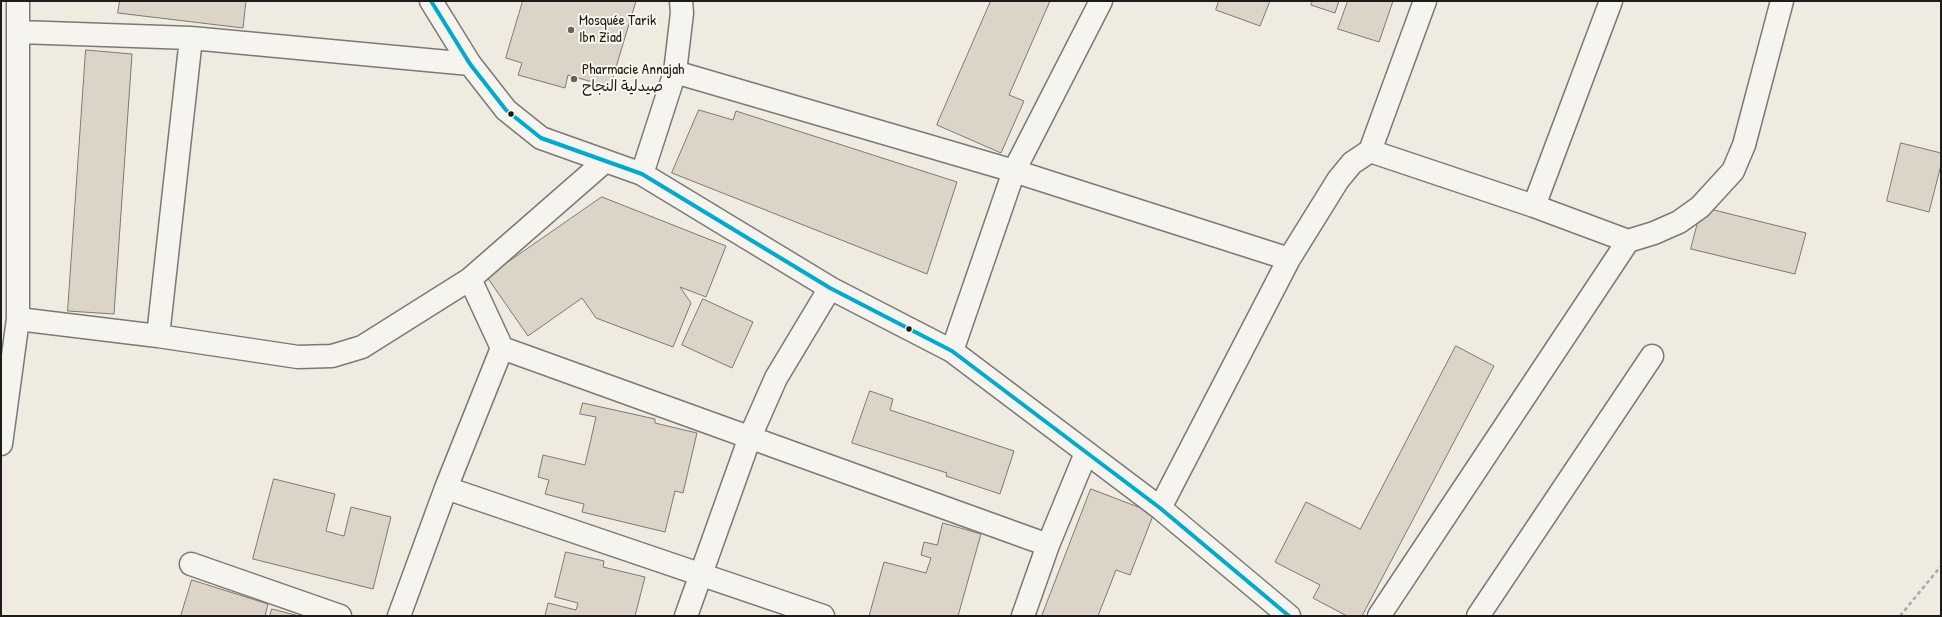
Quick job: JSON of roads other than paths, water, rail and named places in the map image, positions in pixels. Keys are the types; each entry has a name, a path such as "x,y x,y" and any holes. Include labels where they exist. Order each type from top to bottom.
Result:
{"street":[{"path":"1,444 18,318 18,1"},
{"path":"431,1 470,64 506,110 541,138 604,162 642,174 830,288 952,351 1160,508 1289,616"},
{"path":"642,174 675,72 682,12 681,1"},
{"path":"952,351 1014,171 1101,1"},
{"path":"1160,508 1289,259 1338,180 1352,163 1370,151 1425,1"},
{"path":"1534,206 1611,1"},
{"path":"1370,151 1534,206 1628,241 1654,233 1679,222 1700,207 1733,171 1744,146 1782,1"},
{"path":"19,32 191,38 470,64"},
{"path":"158,336 191,38"},
{"path":"675,72 1014,171 1289,259"},
{"path":"18,318 158,336 298,357 332,356 362,347 470,279 604,162"},
{"path":"1379,616 1628,241"},
{"path":"470,279 502,348 1048,545"},
{"path":"686,616 750,438 776,378 830,288"},
{"path":"399,616 446,488 502,348"},
{"path":"1478,616 1652,356"},
{"path":"1023,616 1048,545 1086,453"},
{"path":"446,488 823,616"},
{"path":"191,564 340,616"}],"place":[{"name":"Mosquée Tarik Ibn Ziad","path":"571,30"},
{"name":"Pharmacie Annajah صيدلية النجاح","path":"574,79"}]}
